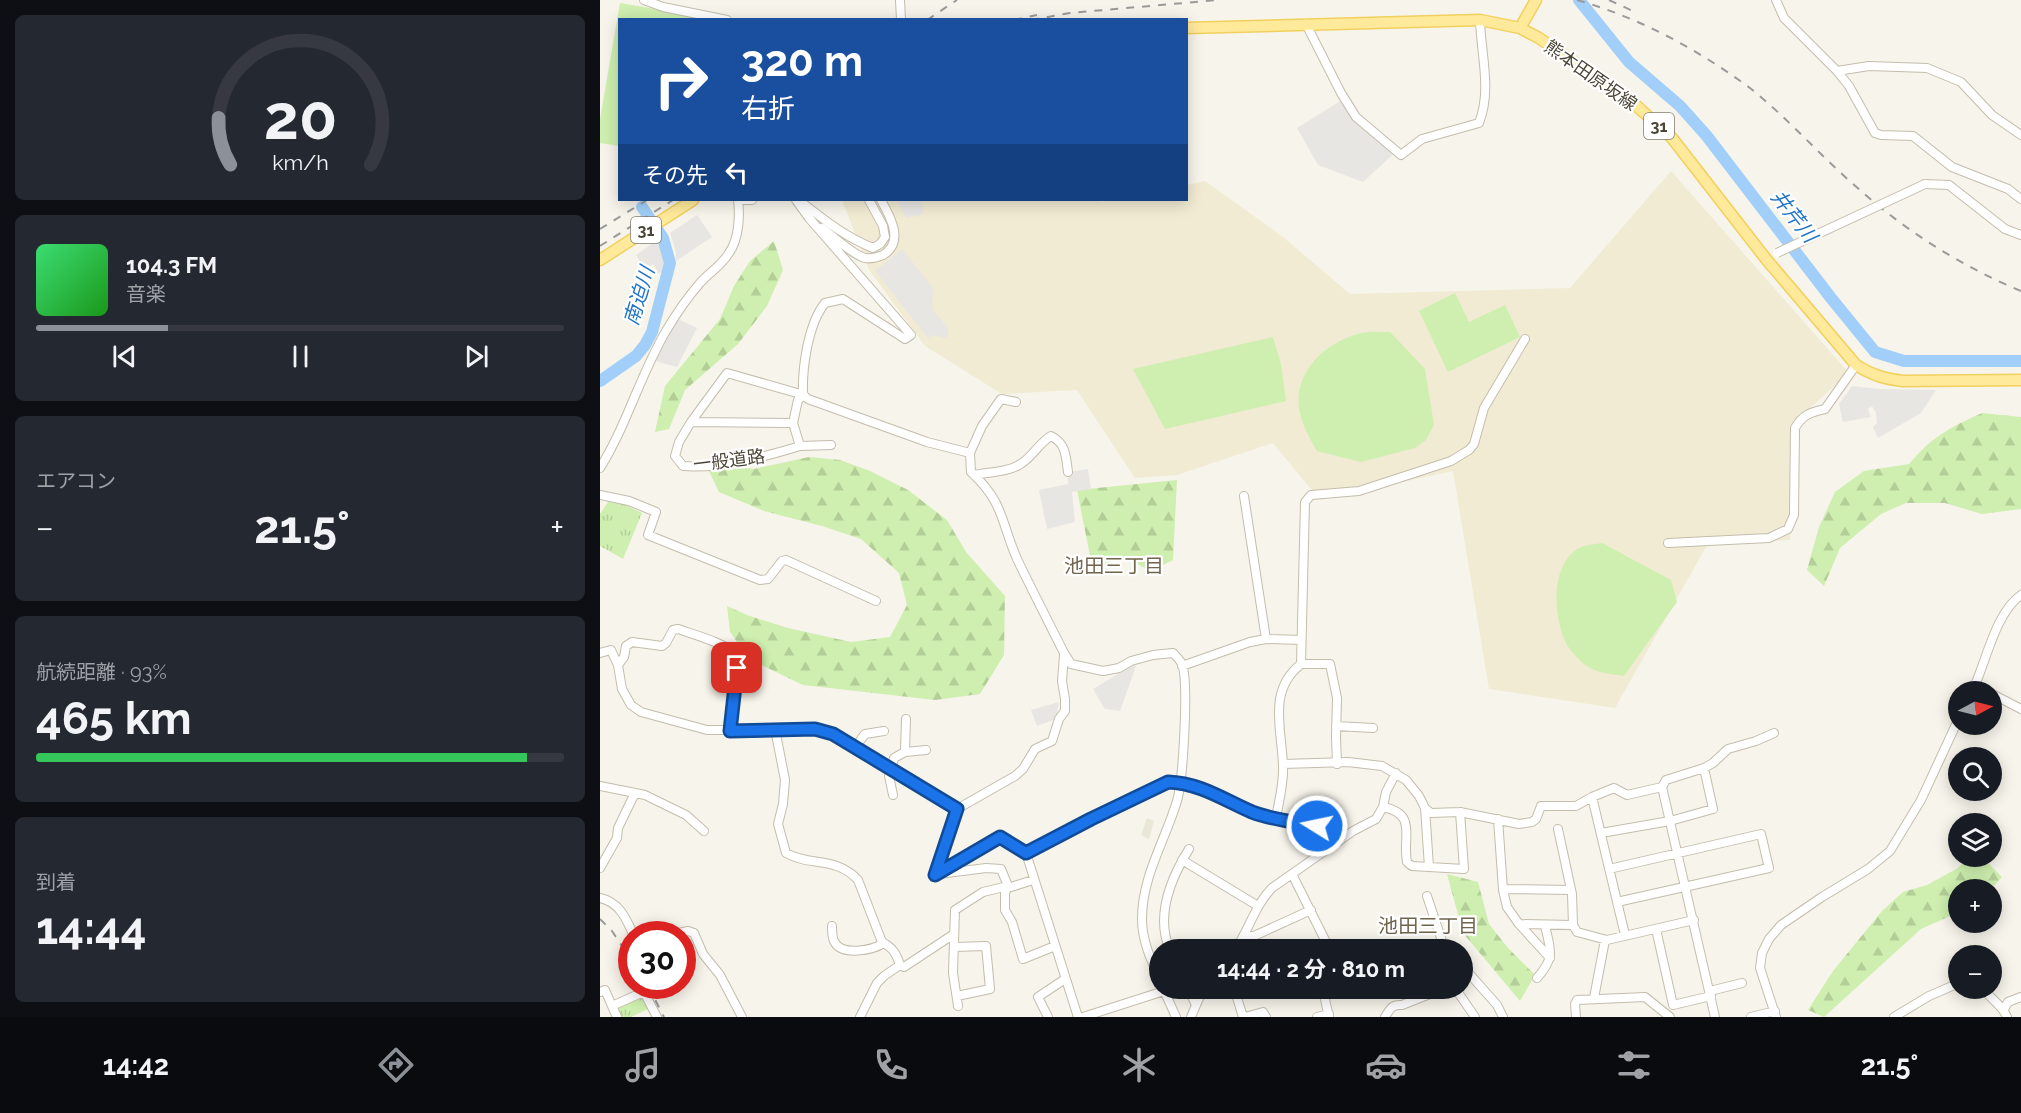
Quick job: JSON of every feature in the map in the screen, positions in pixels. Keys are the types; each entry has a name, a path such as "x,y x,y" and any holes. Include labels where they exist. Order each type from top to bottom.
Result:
{"main road":[{"path":"1520,28 1536,0"},
{"name":"熊本田原坂線","path":"1188,28 1480,20 1520,28 1539,38 1630,100 1671,138 1766,259 1856,365 1885,380 2021,380"},
{"name":"31","path":"600,260 691,201"}],"street":[{"path":"644,0 670,9 717,18"},
{"path":"660,0 670,9"},
{"path":"900,0 901,18"},
{"path":"1776,0 1784,18 1849,86 1875,133 1913,136 1952,167 2008,189 2021,199"},
{"path":"1306,24 1341,93 1356,117 1401,155 1422,139 1479,123 1484,112 1486,76 1485,60 1480,47 1480,20"},
{"path":"1837,71 1869,66 1927,68 1961,82 1992,115 2021,135"},
{"path":"1766,259 1924,184 1950,185 2005,229 2021,235"},
{"path":"600,468 611,450 664,334 681,307 702,281 730,253 736,236 738,201"},
{"path":"798,201 858,243 873,248 885,237 883,226 870,201"},
{"path":"798,201 809,218 911,335 905,339 843,299 825,303 815,320 810,336 803,383 804,395 808,399 896,432 970,453"},
{"path":"809,218 864,258 874,258 891,249 895,238 893,226 881,201"},
{"path":"1301,664 1305,502 1311,495 1359,491 1451,461 1469,450 1484,408 1525,339"},
{"path":"1668,543 1769,538 1788,529 1794,515 1796,428 1799,422 1811,412 1825,409 1856,365"},
{"name":"一般道路","path":"800,446 763,458 697,467 683,466 675,456 679,442 691,422 727,373 804,395"},
{"path":"804,395 798,400 793,423 800,446 831,445"},
{"path":"1016,402 1001,399 982,426 970,453 971,472 993,495 1017,559 1064,653 1071,664 1103,671 1119,668 1131,661 1153,655 1173,653 1182,666 1185,694 1180,782 1177,800 1147,879 1142,917 1149,955"},
{"name":"一般道路","path":"691,422 793,423"},
{"path":"974,475 1022,464 1042,442 1051,436 1058,440 1065,450 1068,472"},
{"path":"600,495 634,503 656,512 648,535 760,580 768,579 782,561 786,560 876,601"},
{"path":"1244,496 1266,639"},
{"path":"1976,681 2000,622 2013,600 2021,595"},
{"path":"618,665 624,657 626,646 632,642 662,646 673,630 678,629 733,652 737,657 737,668 730,731"},
{"path":"1182,666 1250,642 1266,639 1301,640"},
{"path":"600,653 611,650 618,665 622,689 631,705 641,712 707,730 815,729 833,734 957,809"},
{"path":"935,875 957,809 1016,776 1023,769 1035,748 1053,741 1059,719 1065,711 1062,681 1064,653"},
{"path":"1276,818 1283,764 1279,711 1281,693 1291,672 1301,664 1330,664 1338,698 1337,764"},
{"path":"2002,699 2021,709"},
{"path":"905,752 906,719"},
{"path":"1336,726 1373,728"},
{"path":"775,729 785,780 778,824 786,853 798,859 842,866 852,873 858,880 872,919 884,943 896,953 900,965"},
{"path":"856,747 865,734 884,731"},
{"path":"1715,1017 1662,787 1666,780 1713,763 1728,749 1774,733"},
{"path":"1751,1017 1775,1014 1760,968 1762,952 1769,939 1781,925 1868,869 1890,851 1921,800 1951,735"},
{"path":"893,795 889,776 894,758 905,752 926,750"},
{"path":"1283,764 1348,762 1382,766 1396,773 1412,786 1425,808 1431,813 1460,812 1519,824 1536,819 1541,806 1576,806 1614,788 1627,795 1662,787"},
{"path":"1601,833 1670,821 1713,809 1704,768"},
{"path":"1243,939 1262,897 1335,843 1376,819 1396,773"},
{"path":"1026,853 1168,782 1180,782 1209,790 1252,812 1317,826 1332,835 1335,843"},
{"path":"600,786 645,795 686,815 704,831"},
{"path":"600,868 617,838 618,828 634,793"},
{"path":"1592,797 1625,935"},
{"path":"1383,807 1395,810 1404,816 1407,862 1412,866 1464,869 1460,812"},
{"path":"1425,808 1429,867"},
{"path":"1498,819 1503,889 1507,907 1550,958"},
{"path":"1558,829 1571,890 1573,925 1577,932 1605,940 1694,921"},
{"path":"1609,869 1761,834 1770,868 1617,902"},
{"path":"935,875 1000,837 1026,853 1078,1017"},
{"path":"1167,939 1165,913 1173,876 1189,849"},
{"path":"1182,860 1258,906"},
{"path":"935,875 986,868 1000,869 1008,886 1005,893 1005,910 1012,922 1023,959 1055,946"},
{"path":"1292,874 1325,939"},
{"path":"958,1006 953,973 955,910 983,892 1033,880"},
{"path":"1503,889 1571,890"},
{"path":"1427,896 1441,939"},
{"path":"600,898 609,900 619,908 626,921"},
{"path":"1245,936 1254,936 1311,910"},
{"path":"1519,924 1573,925"},
{"path":"832,926 834,942 840,948 868,951 884,943"},
{"path":"1537,978 1547,967 1550,958 1551,951 1545,926"},
{"path":"1656,928 1673,1005 1742,983"},
{"path":"860,1017 877,984 884,976 900,965 904,967 954,934"},
{"path":"696,938 703,954 720,975 742,1017"},
{"path":"1594,998 1605,940"},
{"path":"954,947 986,946 990,989 957,996"},
{"path":"1473,978 1497,1005 1503,1017"},
{"path":"1048,1017 1038,997 1065,980"},
{"path":"1894,1017 1948,987"},
{"path":"600,992 605,990 617,1017"},
{"path":"1083,1017 1149,995"},
{"path":"2006,1013 2008,1002 2021,997"},
{"path":"1576,1017 1576,1001 1594,998 1645,998 1670,1017"},
{"path":"612,1006 628,999"},
{"path":"648,999 657,1017"},
{"path":"1167,999 1176,1017"},
{"path":"1193,999 1196,1005"},
{"path":"1191,1017 1200,999"},
{"path":"1238,999 1244,1017 1263,1012 1266,1017"},
{"path":"1317,1017 1329,1016 1325,999"},
{"path":"1385,1017 1391,1007 1396,1004 1402,1005 1417,999"},
{"path":"1463,999 1475,1017"},
{"path":"1991,999 2006,1013"}],"shaded area":[{"path":"1342,100 1399,149 1363,182 1318,165 1297,128"},
{"path":"1671,171 1849,373 1792,424 1790,540 1707,545 1615,708 1489,689 1453,471 1320,500 1273,443 1177,475 1135,478 1077,390 1002,394 925,346 869,270 842,201 1188,201 1188,185 1205,181 1283,237 1350,294 1570,288"},
{"path":"898,201 921,201 924,214 906,218"},
{"path":"697,215 712,237 676,261 676,252 670,233"},
{"path":"659,239 665,250 667,268 659,274 653,264 645,270 636,255"},
{"path":"902,249 933,288 932,309 948,328 948,336 945,338 933,335 928,338 875,271"},
{"path":"678,319 697,328 677,367 655,361"},
{"path":"1852,386 1936,390 1921,413 1878,438 1873,427 1877,423 1876,413 1872,406 1868,409 1871,417 1843,422 1839,404"},
{"path":"1088,469 1091,489 1072,492 1075,522 1047,529 1039,490 1068,484 1068,472"},
{"path":"1133,665 1136,666 1120,711 1105,709 1093,689"},
{"path":"1059,702 1056,719 1037,726 1031,710"},
{"path":"1147,818 1154,821 1149,839 1141,835"}],"green space":[{"path":"620,3 709,18 618,18 618,146 600,143 600,119"},
{"path":"774,241 783,270 767,306 738,344 685,390 669,429 655,432 665,386 720,319 734,286 750,261"},
{"path":"1455,293 1469,322 1505,305 1520,337 1448,372 1419,311"},
{"path":"1365,332 1390,332 1425,369 1434,425 1426,440 1415,448 1361,462 1317,451 1306,430 1299,408 1302,381 1308,369 1316,359 1337,342"},
{"path":"1273,337 1281,364 1286,401 1165,429 1133,369"},
{"path":"1982,413 2021,417 2021,509 1982,514 1945,503 1906,503 1881,514 1840,548 1824,586 1807,570 1819,527 1835,492 1864,471 1909,464 1926,446 1942,434"},
{"path":"809,457 840,460 870,471 908,490 947,520 966,552 1005,596 1004,655 980,694 935,700 803,685 749,659 730,632 727,606 788,628 851,642 890,637 907,605 899,573 861,539 764,511 719,492 708,469 731,466 754,469"},
{"path":"1177,480 1173,560 1151,571 1123,557 1093,571 1077,490"},
{"path":"608,502 621,503 642,513 623,559 600,546 600,514"},
{"path":"1602,543 1671,580 1677,602 1624,676 1598,671 1584,664 1566,643 1558,619 1557,592 1563,566 1579,548"},
{"path":"1992,867 2002,877 2000,879 1948,879 1948,917 1921,929 1824,1017 1808,1010 1833,971 1882,911 1903,892 1927,885 1958,868"},
{"path":"1447,874 1478,882 1489,924 1508,948 1535,975 1520,1001 1473,945 1473,939 1468,939 1463,933"},
{"path":"643,999 648,1009 631,1017 621,1017 617,1008"}],"waterway":[{"name":"井芹川","path":"1579,0 1629,62 1680,106 1706,135 1875,352 1904,361 2021,361"},
{"name":"南迫川","path":"600,381 636,356 645,345 652,332 670,263 663,238 642,207"}],"railway":[{"path":"930,18 957,0"},
{"path":"1042,18 1070,13 1218,0"},
{"path":"1577,0 1645,25 1709,60 1750,88 1846,178 1897,220 1957,260 2021,291"},
{"path":"1609,0 1635,12"},
{"path":"1023,18 1037,15"},
{"path":"600,229 645,201"},
{"path":"600,246 671,201"},
{"path":"600,919 618,940"},
{"path":"655,999 664,1017"}],"district":[{"name":"池田三丁目","path":"1114,566"},
{"name":"池田三丁目","path":"1428,926"}],"route":[{"path":"737,668 730,731 815,729 833,734 957,809 935,875 1000,837 1026,853 1168,782 1180,782 1209,790 1252,812 1317,826"}]}
